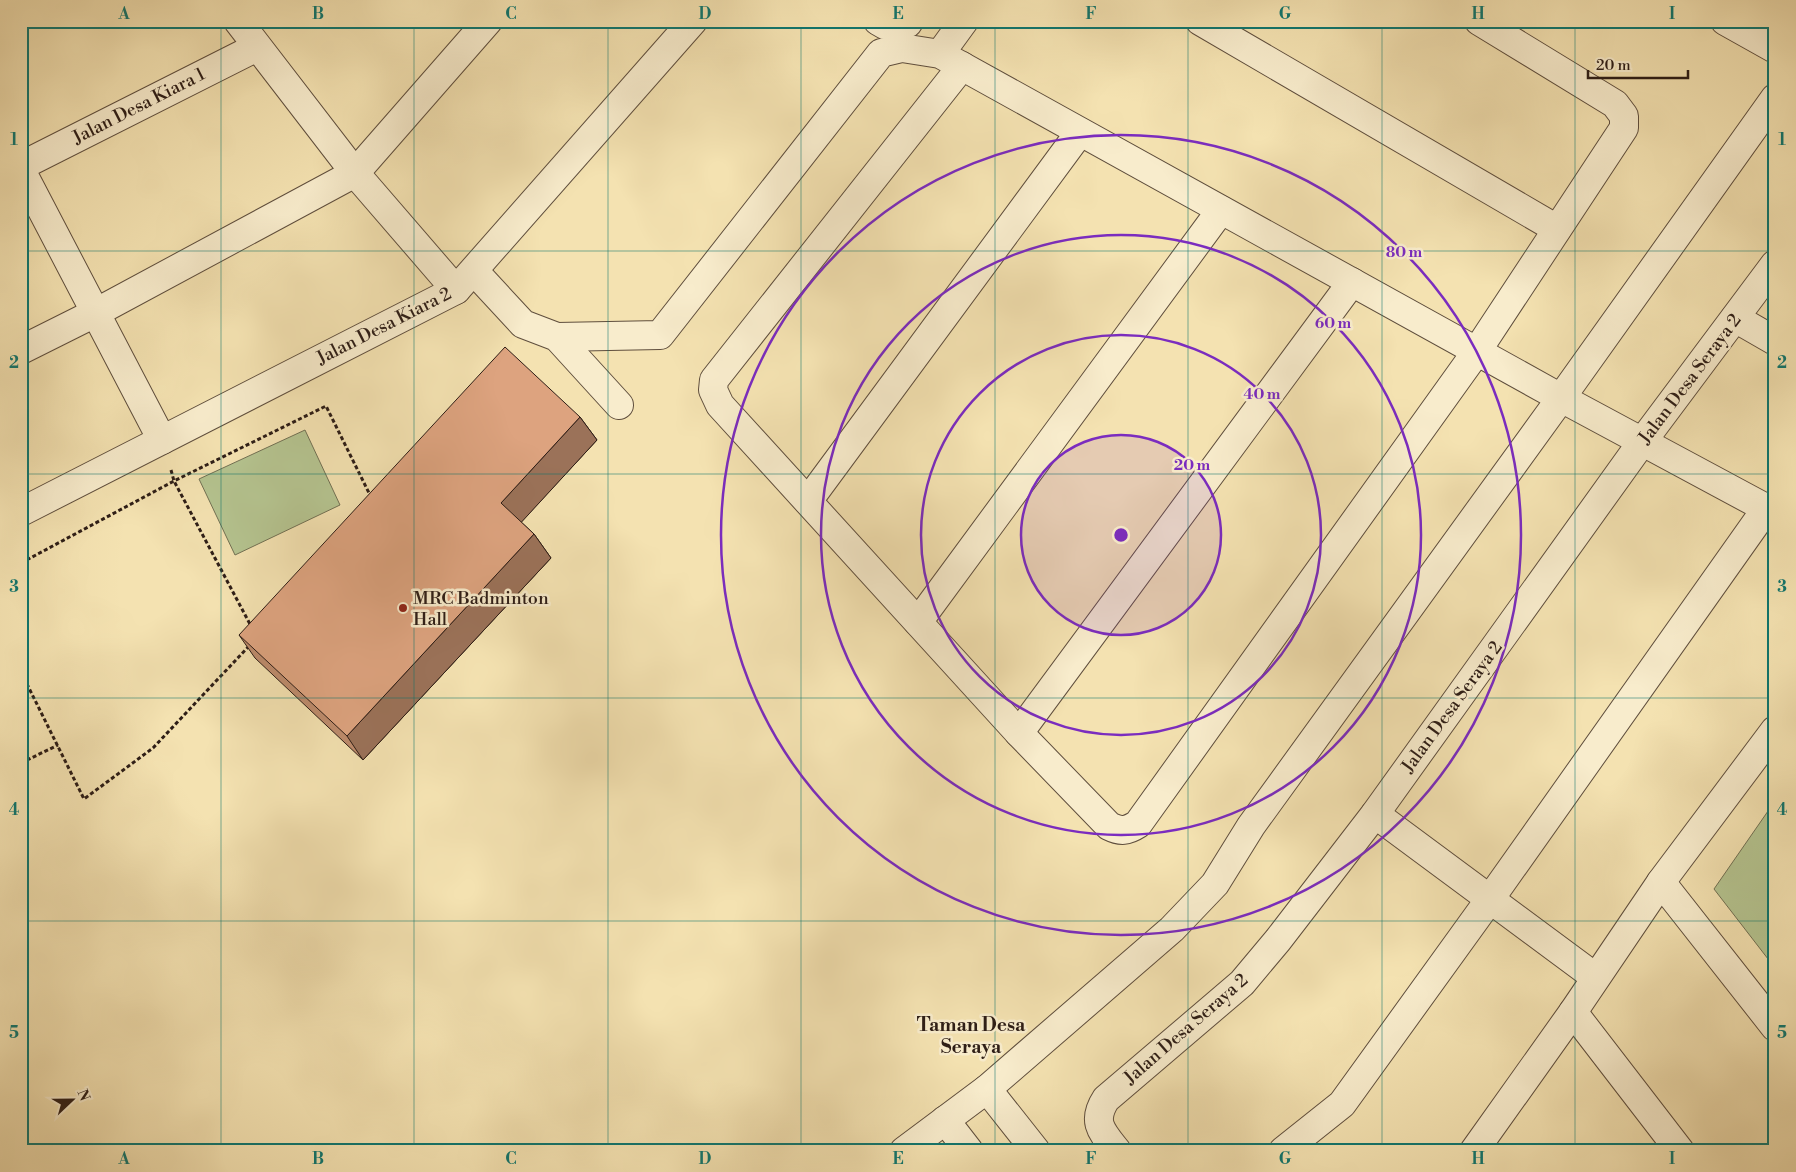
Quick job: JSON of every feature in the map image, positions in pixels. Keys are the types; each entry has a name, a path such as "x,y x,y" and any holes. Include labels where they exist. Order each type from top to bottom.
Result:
{"street":[{"path":"238,21 355,173 465,280 523,324 557,337 660,335 881,54 902,48 951,60 1561,398 1771,511 1342,1104 1283,1151"},
{"path":"21,350 95,313 355,173 488,21"},
{"name":"Jalan Desa Kiara 2","path":"21,512 465,280 693,21"},
{"path":"964,21 951,60 714,380 713,390 720,405 1019,733 1109,826 1120,831 1129,830 1138,824 1477,351 1624,128 1624,116 1615,104 1479,21"},
{"path":"1200,21 1557,229"},
{"path":"1725,21 1775,49"},
{"name":"Jalan Desa Kiara 1","path":"21,166 257,47"},
{"path":"904,1151 987,1089 1172,929 1215,884 1251,826 1561,398 1775,98"},
{"path":"808,501 1080,132"},
{"path":"21,170 162,440"},
{"path":"918,622 1222,210"},
{"name":"Jalan Desa Seraya 2","path":"1117,1151 1100,1129 1098,1119 1100,1109 1106,1099 1242,983 1278,940 1375,814 1642,442 1775,264"},
{"path":"1019,733 1352,282"},
{"path":"1735,318 1775,341"},
{"path":"557,337 619,405"},
{"path":"1478,1149 1574,1012 1661,882 1775,730"},
{"path":"1375,814 1595,978"},
{"path":"1661,882 1775,1027"},
{"path":"1574,1012 1680,1151"},
{"path":"987,1089 1036,1151"},
{"path":"945,1120 968,1151"}],"path":[{"path":"21,563 174,481 326,406 373,502"},
{"path":"162,440 174,481 252,629"},
{"path":"21,672 84,799 153,748 250,645"},
{"path":"21,763 58,745"}],"green space":[{"path":"305,430 340,505 235,555 199,479"},
{"path":"1775,801 1775,968 1714,889"}],"building":[{"name":"MRC Badminton Hall","path":"505,347 580,417 501,503 534,534 347,736 239,635"}],"place":[{"name":"MRC Badminton Hall","path":"403,608"}],"district":[{"name":"Taman Desa Seraya","path":"971,1036"}]}
